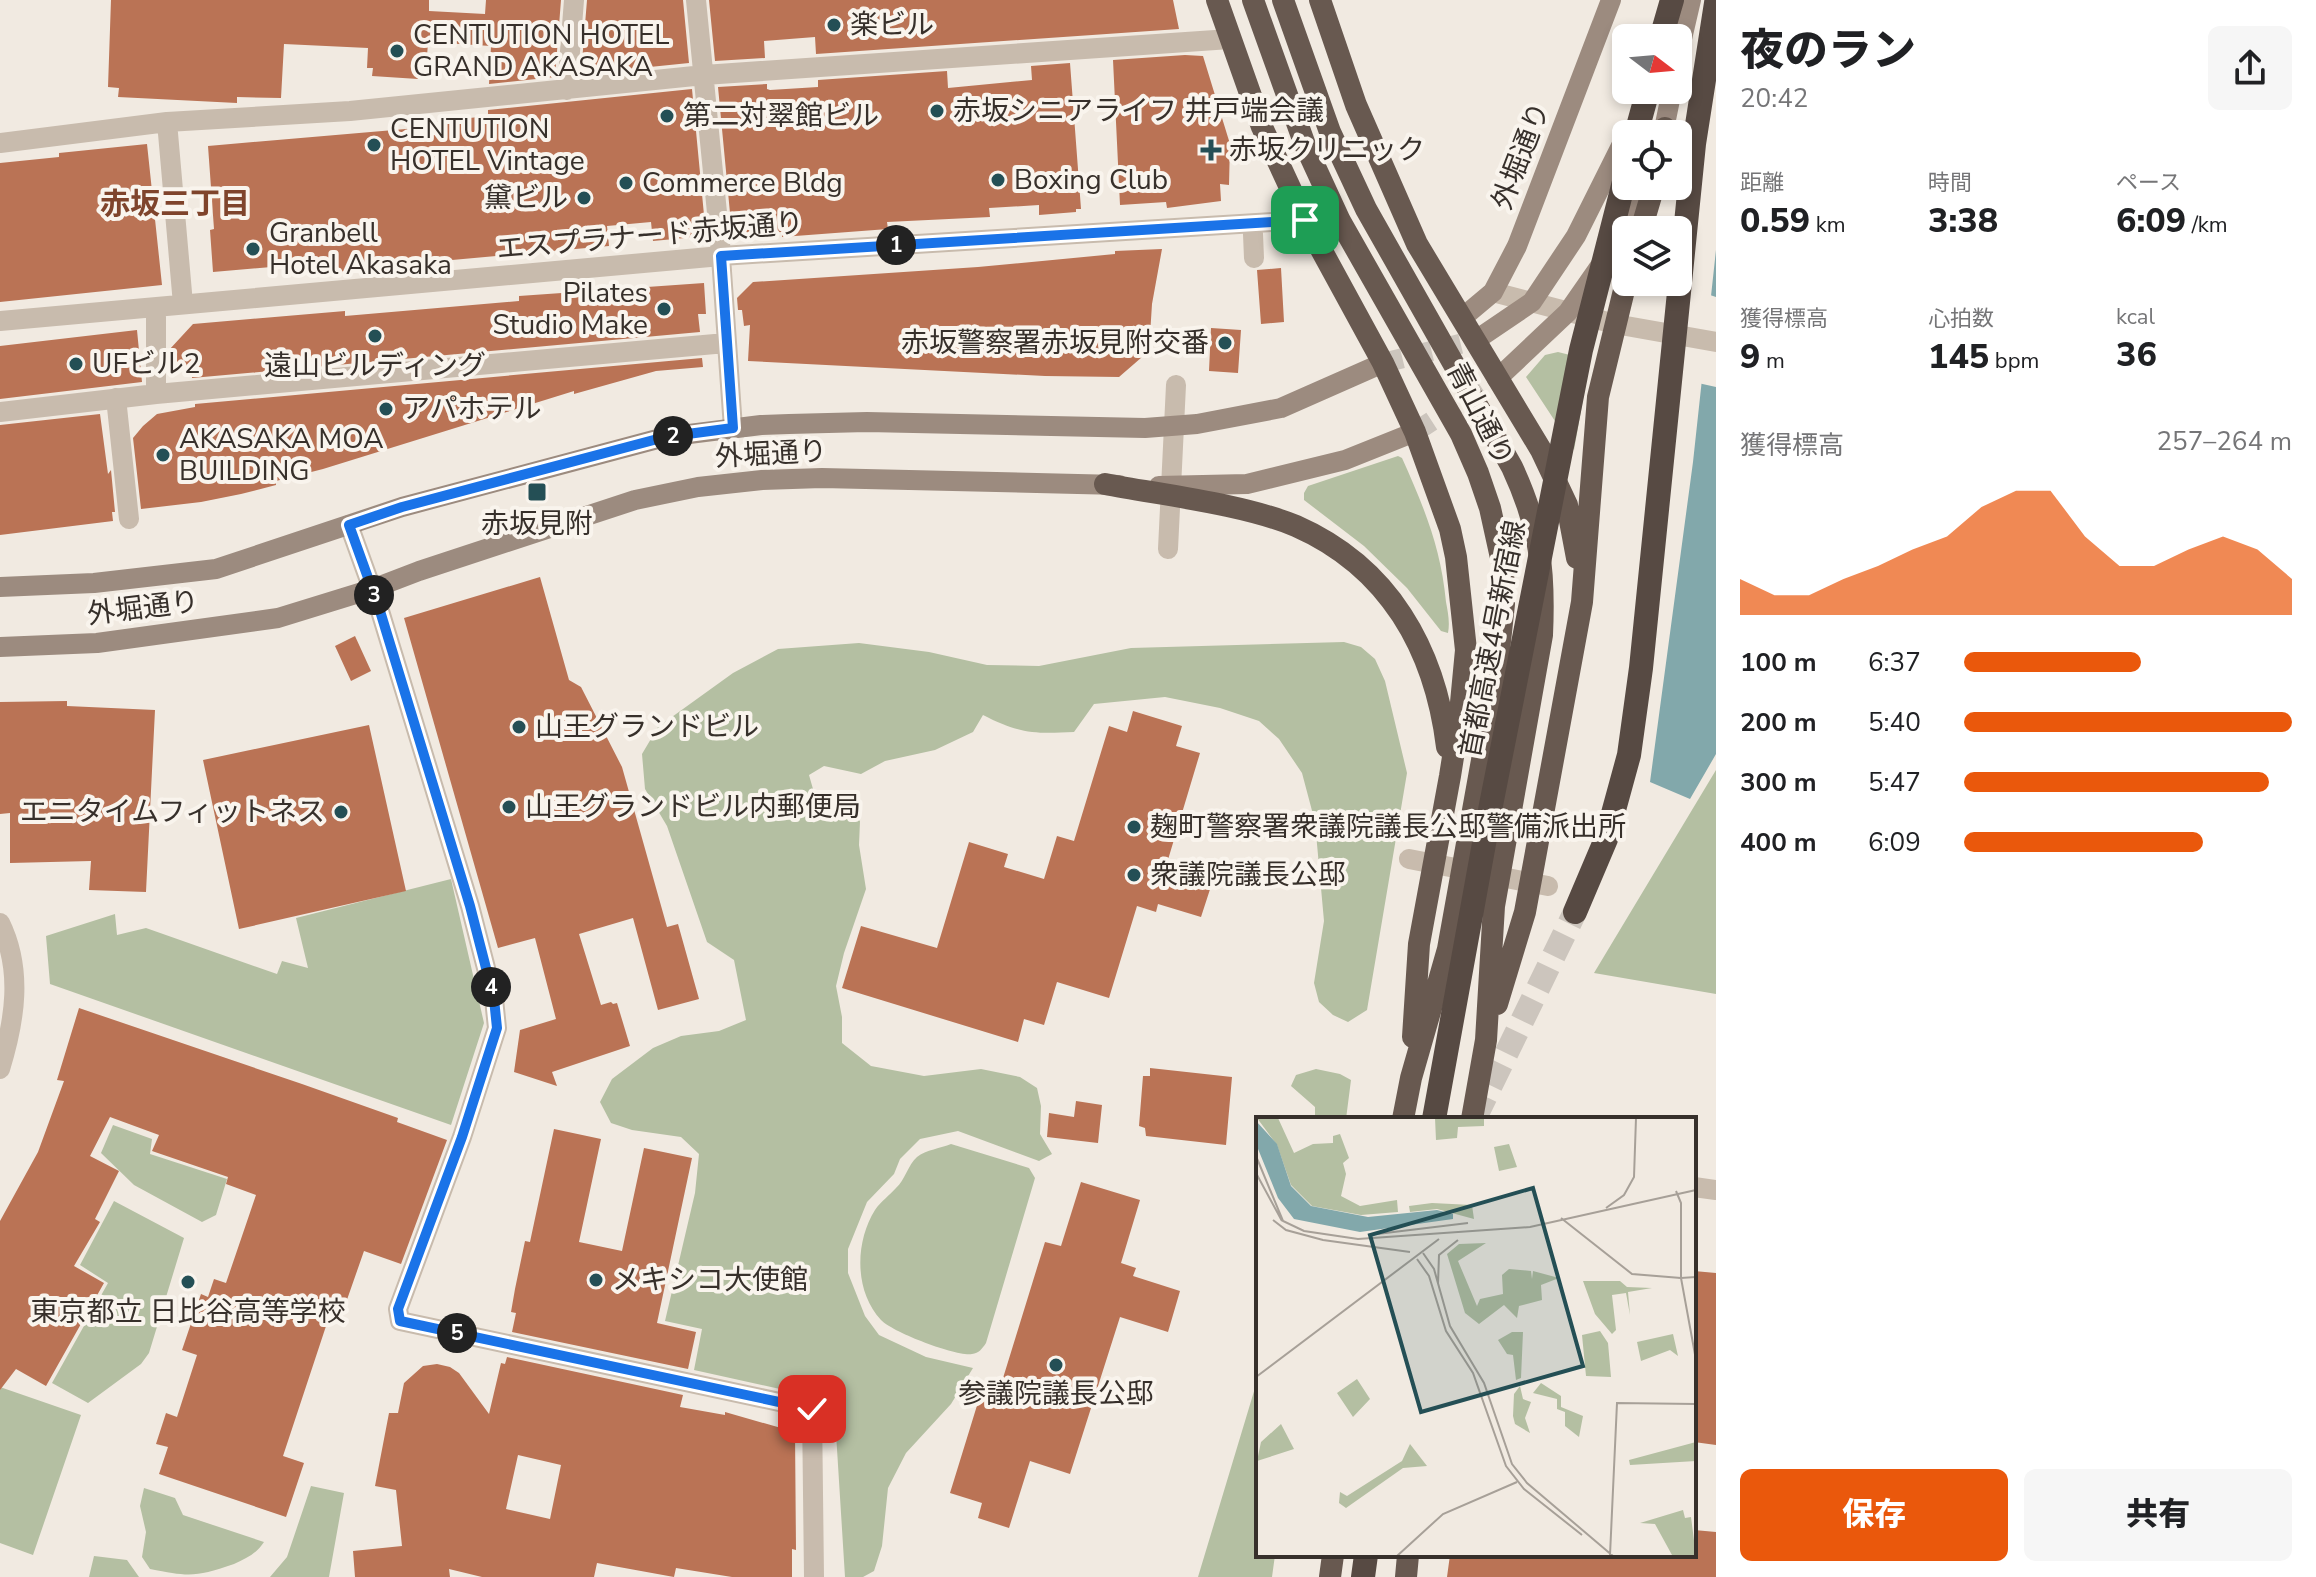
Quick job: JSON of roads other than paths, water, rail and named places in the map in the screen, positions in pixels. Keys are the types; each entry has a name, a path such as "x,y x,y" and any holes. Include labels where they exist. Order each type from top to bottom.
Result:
{"highway":[{"path":"1217,0 1262,127 1305,220 1383,363 1415,432 1450,529 1461,580 1466,650 1460,713 1419,944 1411,1078"},
{"name":"青山通り","path":"1253,0 1305,145 1340,221 1461,434 1490,508 1503,567 1502,645 1493,704 1448,949 1411,1078 1403,1117"},
{"name":"青山通り","path":"1283,0 1330,132 1366,209 1512,467 1526,497 1541,557 1544,593 1542,635 1494,906 1486,1040 1472,1117"},
{"path":"1320,0 1356,105 1417,244 1541,450 1567,505 1576,545 1582,602"},
{"path":"1665,24 1672,0"},
{"path":"1575,912 1606,839 1629,755 1641,668 1694,144 1716,3"},
{"name":"首都高速4号新宿線","path":"1434,1117 1494,789 1577,365 1619,200"},
{"path":"1486,1040 1525,912 1582,602 1598,397 1622,296"},
{"path":"1105,484 1266,516 1326,541 1361,566 1388,595 1415,634 1434,678 1450,776"},
{"path":"1330,1577 1333,1557"},
{"path":"1363,1577 1366,1557"},
{"path":"1406,1577 1408,1557"}],"main road":[{"name":"外堀通り","path":"1462,318 1493,292 1517,246 1611,0"},
{"path":"1685,24 1691,0"},
{"path":"1476,340 1532,302 1576,236 1612,163"},
{"path":"1497,379 1568,312 1600,266 1631,200"},
{"name":"外堀通り","path":"0,587 94,583 216,569 402,507 665,437 761,425 867,422 1145,428 1197,424 1281,408 1383,363"},
{"name":"外堀通り","path":"0,647 97,643 278,618 635,500 698,487 822,478 1200,487 1247,484 1345,460 1415,432"}],"street":[{"path":"567,90 574,0"},
{"path":"696,0 721,256 733,428"},
{"path":"10,142 167,122 350,111 704,75 1230,39"},
{"path":"167,122 183,304"},
{"name":"エスプラナード赤坂通り","path":"0,321 721,256 1305,220"},
{"path":"1253,234 1254,258"},
{"path":"1493,292 1615,324 1707,340"},
{"path":"156,308 156,394"},
{"path":"0,412 156,394 726,343"},
{"path":"1168,549 1176,385"},
{"path":"116,398 129,519"},
{"path":"349,525 372,589 470,906 494,999 497,1028 462,1137 398,1309 400,1321 812,1409 814,1577"},
{"path":"1409,859 1548,886"},
{"path":"0,923 13,960 17,985 0,1069"},
{"path":"1696,1187 1716,1190"}],"water":[{"path":"1716,250 1716,754 1690,799 1650,782 1693,462"}],"tunnel":[{"path":"1383,363 1476,340"},
{"path":"1415,432 1497,379"},
{"path":"1475,1117 1575,912"}],"place":[{"name":"楽ビル","path":"834,25"},
{"name":"CENTUTION HOTEL GRAND AKASAKA","path":"397,51"},
{"name":"赤坂シニアライフ 井戸端会議","path":"937,111"},
{"name":"第二対翠館ビル","path":"667,116"},
{"name":"CENTUTION HOTEL Vintage","path":"374,145"},
{"name":"赤坂クリニック","path":"1211,150"},
{"name":"Boxing Club","path":"998,180"},
{"name":"Commerce Bldg","path":"626,183"},
{"name":"黛ビル","path":"584,198"},
{"name":"Granbell Hotel Akasaka","path":"253,249"},
{"name":"Pilates Studio Make","path":"664,309"},
{"name":"遠山ビルディング","path":"375,336"},
{"name":"赤坂警察署赤坂見附交番","path":"1225,343"},
{"name":"UFビル2","path":"76,364"},
{"name":"アパホテル","path":"386,409"},
{"name":"AKASAKA MOA BUILDING","path":"163,455"},
{"name":"赤坂見附","path":"537,492"},
{"name":"山王グランドビル","path":"519,727"},
{"name":"山王グランドビル内郵便局","path":"509,807"},
{"name":"エニタイムフィットネス","path":"341,812"},
{"name":"麹町警察署衆議院議長公邸警備派出所","path":"1134,827"},
{"name":"衆議院議長公邸","path":"1134,875"},
{"name":"メキシコ大使館","path":"596,1280"},
{"name":"東京都立 日比谷高等学校","path":"188,1282"},
{"name":"参議院議長公邸","path":"1056,1365"}],"district":[{"name":"赤坂三丁目","path":"175,204"}]}
